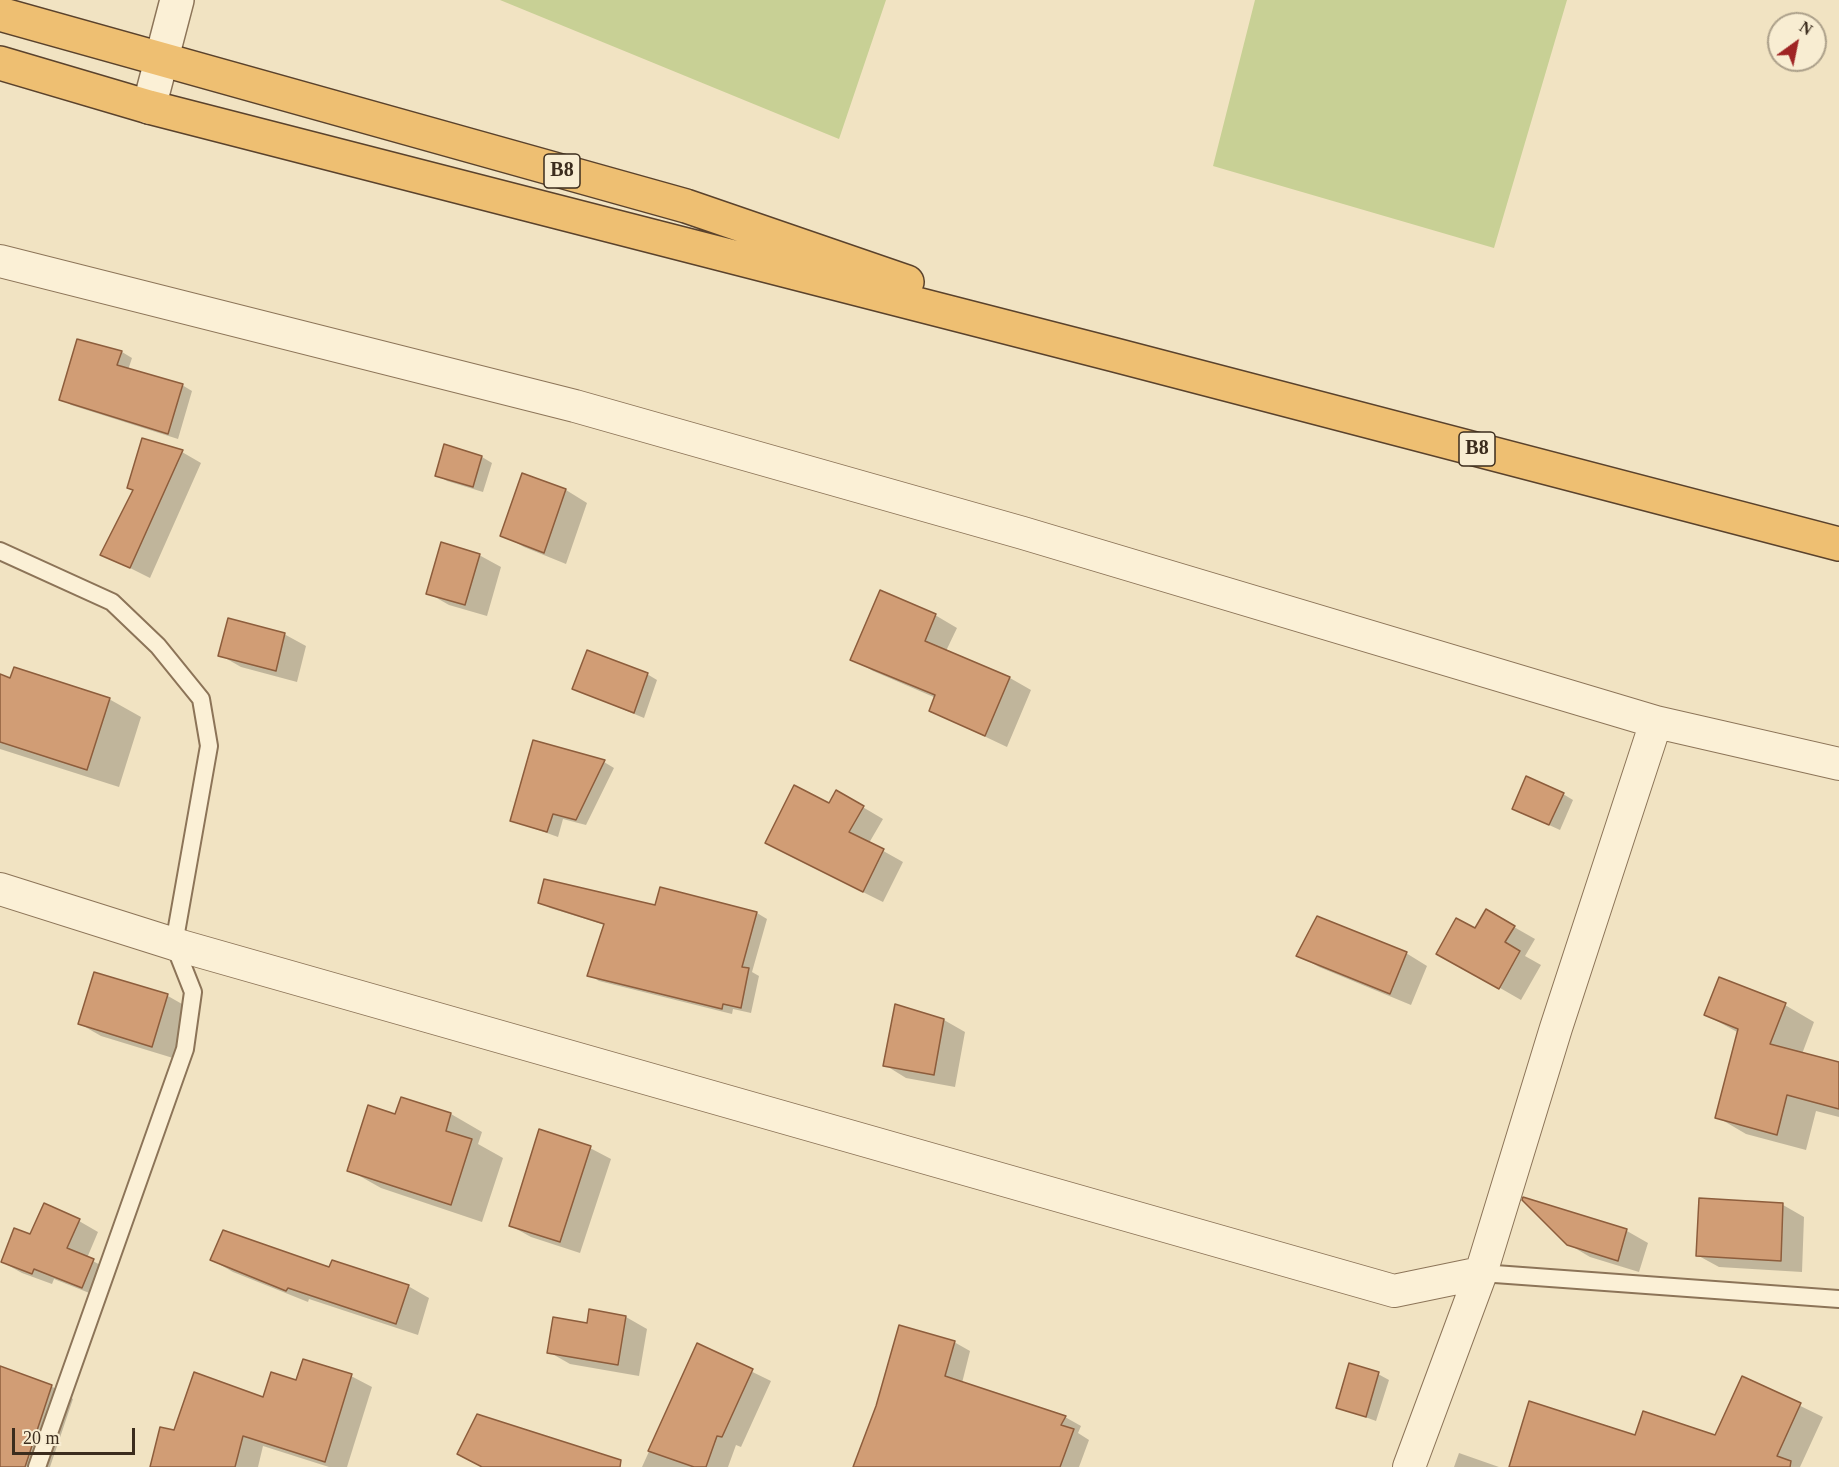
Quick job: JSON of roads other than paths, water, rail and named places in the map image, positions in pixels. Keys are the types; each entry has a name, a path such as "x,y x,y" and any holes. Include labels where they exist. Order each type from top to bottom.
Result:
{"highway":[{"name":"B8","path":"0,14 686,206 1115,354"},
{"name":"B8","path":"0,63 149,107 1115,354 1839,544"}],"street":[{"path":"149,107 177,0"},
{"path":"0,261 586,410 1034,536 1656,722 1839,764"},
{"path":"1409,1467 1481,1273 1556,1028 1656,722"},
{"path":"0,888 174,944 1394,1291 1481,1273"}],"lane":[{"path":"0,551 112,602 158,646 201,699 209,746 174,944 193,992 185,1050 37,1467"},
{"path":"1481,1273 1839,1299"}]}
